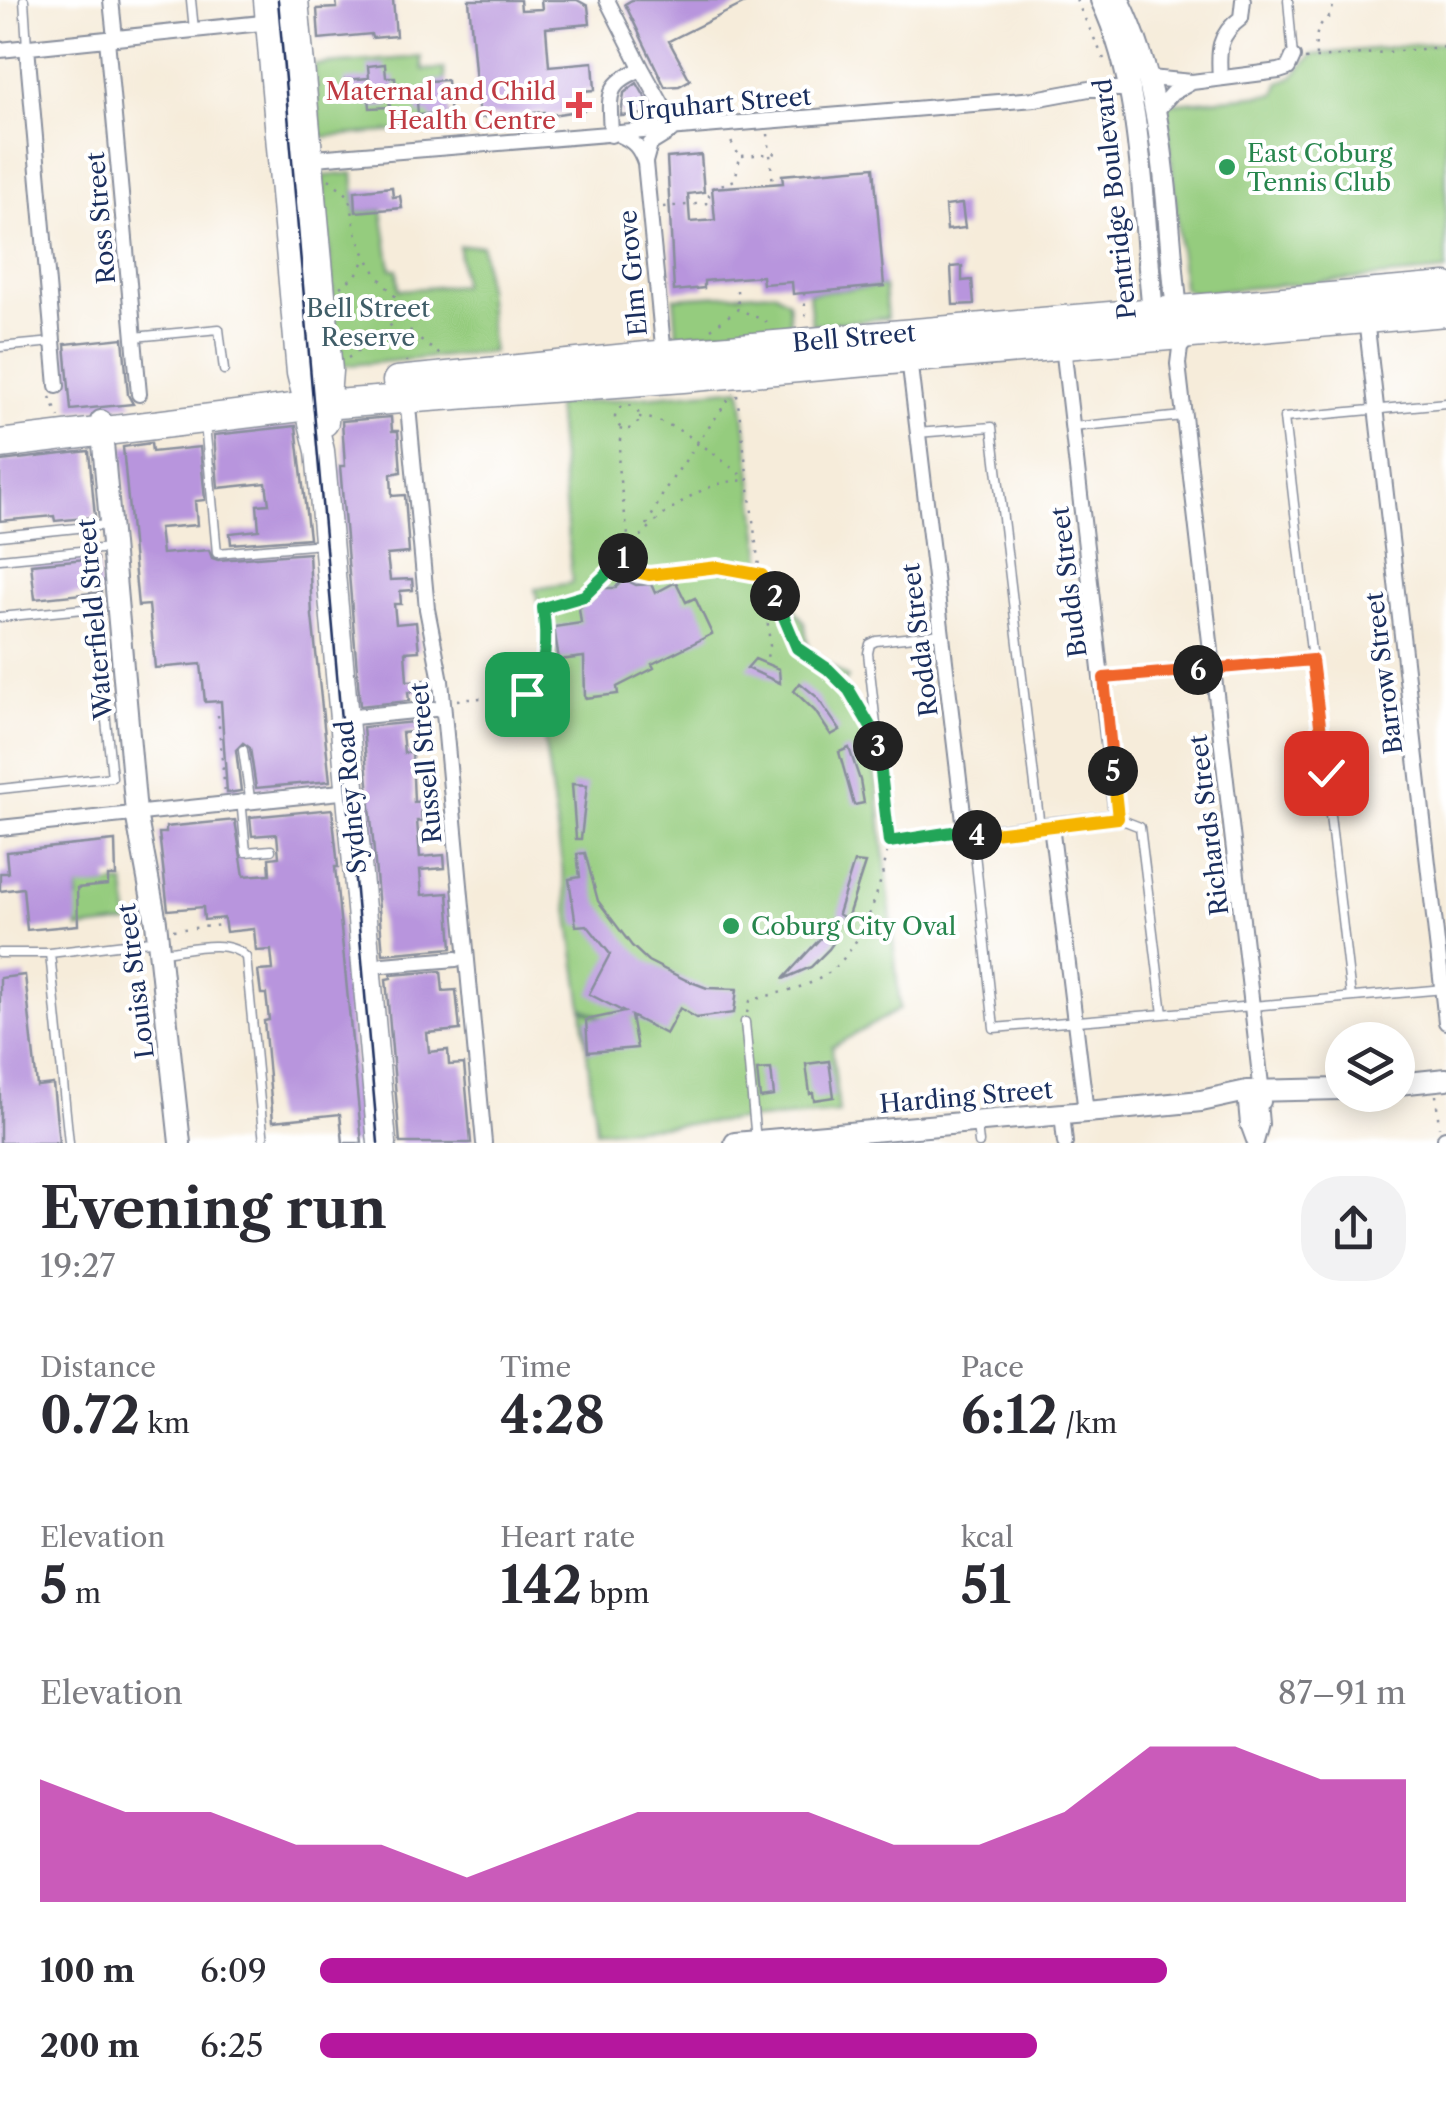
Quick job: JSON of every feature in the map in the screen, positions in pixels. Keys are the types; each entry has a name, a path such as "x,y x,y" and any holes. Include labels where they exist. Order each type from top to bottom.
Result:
{"highway":[{"name":"Sydney Road","path":"282,10 305,165 320,452 382,1143"},
{"name":"Bell Street","path":"665,366 909,358 1064,346 1171,333 1446,287"},
{"name":"Bell Street","path":"0,430 102,427 265,410 406,380 551,376 1446,312"},
{"name":"Bell Street","path":"0,444 102,427"}],"street":[{"name":"Ross Street","path":"111,0 139,394"},
{"path":"607,0 667,114 671,131 650,144 645,163"},
{"name":"Pentridge Boulevard","path":"1101,0 1116,31 1130,88 1171,333"},
{"name":"Pentridge Boulevard","path":"1119,0 1141,48 1156,106 1171,333"},
{"path":"1220,78 1220,40 1241,18 1243,0"},
{"path":"0,50 194,30 282,10"},
{"path":"27,47 57,386"},
{"path":"1150,78 1192,82 1279,71 1288,68 1292,58"},
{"path":"642,69 615,82 610,93 615,135 640,149 645,163"},
{"path":"1130,88 1156,106 1192,82"},
{"name":"Urquhart Street","path":"305,165 1130,88"},
{"name":"Elm Grove","path":"645,163 665,366"},
{"name":"Barrow Street","path":"1366,319 1446,1022"},
{"name":"Richards Street","path":"1171,333 1252,1006 1260,1124 1255,1143"},
{"name":"Budds Street","path":"1064,346 1118,818"},
{"name":"Rodda Street","path":"909,358 969,833"},
{"name":"Russell Street","path":"406,380 427,609 441,681 484,1143"},
{"name":"Waterfield Street","path":"102,427 136,813"},
{"path":"344,718 434,709"},
{"path":"0,828 350,792"},
{"name":"Louisa Street","path":"136,813 158,942 180,1143"},
{"path":"969,833 1118,818"},
{"path":"1046,826 1086,1112"},
{"path":"382,965 456,959"},
{"path":"1415,1082 1443,1080"},
{"name":"Harding Street","path":"746,1142 886,1136 977,1120 1325,1091"},
{"path":"1062,1113 1065,1143"}],"lane":[{"path":"24,0 27,47"},
{"path":"192,0 194,30"},
{"path":"1288,0 1292,58"},
{"path":"134,336 219,329 224,370"},
{"path":"0,347 52,342"},
{"path":"1352,997 1284,418 1446,403"},
{"path":"1073,427 1184,416"},
{"path":"200,418 218,553 328,544"},
{"path":"917,433 992,427 1046,826"},
{"path":"0,536 111,524"},
{"path":"0,559 113,548"},
{"path":"0,617 94,608 112,777 0,789"},
{"path":"95,623 120,621"},
{"path":"942,634 870,644 889,842 969,833 994,1028 1444,989"},
{"path":"1104,678 1312,660"},
{"path":"108,734 130,732"},
{"path":"243,750 250,798 241,799 246,852 271,850"},
{"path":"1118,818 1140,827 1163,1014"},
{"path":"0,953 50,953 158,942 238,949 246,956 264,1143"},
{"path":"50,953 69,1143"},
{"path":"744,1022 746,1142"},
{"path":"977,1120 979,1143"}],"path":[{"path":"1076,0 1104,58"},
{"path":"1316,58 1315,36 1324,20 1332,16 1334,0"},
{"path":"1292,58 1446,47"},
{"path":"767,122 773,184"},
{"path":"663,207 709,203 708,189 735,180 740,156 730,140"},
{"path":"740,156 780,153"},
{"path":"305,165 350,196 354,227 367,255 395,298 409,308"},
{"path":"330,292 356,275 367,255"},
{"path":"737,290 738,308"},
{"path":"804,293 806,328"},
{"path":"406,380 411,334 409,308"},
{"path":"339,366 373,342 409,308"},
{"path":"738,308 783,330"},
{"path":"702,337 738,308"},
{"path":"411,334 427,342 445,360"},
{"path":"455,700 527,694 541,669 546,645 543,608 584,596 630,549 666,488 736,388 762,575 768,657"},
{"path":"639,417 633,407 622,406 616,414 620,427 618,467 635,572 649,575 718,567 762,575"},
{"path":"620,427 632,428 639,417"},
{"path":"639,417 654,418 749,481"},
{"path":"645,529 715,484 732,479 749,481"},
{"path":"762,575 797,648 828,669 849,690 876,736"},
{"path":"218,715 226,794"},
{"path":"744,1022 750,1001 818,979 842,960 874,908 889,842"},
{"path":"158,942 223,924"},
{"path":"1443,1080 1436,1090 1440,1132 1446,1141"}],"green space":[{"path":"1446,42 1446,271 1193,293 1183,288 1166,104 1275,94 1280,82 1294,76 1312,55"},
{"path":"421,57 423,70 444,69 450,127 320,137 314,65"},
{"name":"Bell Street Reserve","path":"353,173 356,212 382,210 391,269 397,269 399,290 462,285 459,246 482,245 492,352 339,366 323,176"},
{"path":"884,286 887,318 812,325 809,293"},
{"path":"774,292 788,301 790,326 677,335 674,298"},
{"name":"Coburg City Oval","path":"741,388 763,567 804,622 809,650 848,678 841,686 869,743 878,791 900,1009 832,1047 839,1113 596,1131 582,1010 611,1021 582,1008 541,716 564,712 541,714 546,637 535,589 572,583 556,405"},
{"path":"125,883 129,923 78,929 73,900 78,899 77,887"}],"building":[{"path":"336,0 393,0 396,36 319,39 317,9 337,8"},
{"path":"469,0 520,0 521,10 542,9 541,0 577,0 588,6 590,24 546,28 549,66 593,62 595,90 582,91 584,110 545,116 544,112 479,118"},
{"path":"632,0 751,0 669,41 690,80 665,87 625,4"},
{"path":"385,64 386,77 395,77 396,92 388,92 390,107 370,108 369,96 346,98 345,80 369,78 368,66"},
{"path":"447,80 450,118 418,115 417,101 429,100 428,81"},
{"path":"637,83 654,113 621,116 624,93"},
{"path":"701,155 704,192 688,194 690,222 715,220 712,188 783,183 782,175 874,167 884,286 793,294 792,282 763,284 762,276 704,281 704,288 674,291 667,158"},
{"path":"392,187 393,197 400,196 402,208 356,212 355,191"},
{"path":"962,204 965,228 947,230 945,206"},
{"path":"962,266 962,281 972,280 974,304 953,305 951,267"},
{"path":"123,338 128,395 133,404 71,410 65,344"},
{"path":"391,417 392,431 398,431 401,472 391,474 392,496 405,495 409,553 387,555 390,580 412,579 413,590 400,591 401,604 394,604 396,624 416,622 419,651 405,652 407,681 428,680 429,690 408,692 409,701 360,706 340,466 345,466 342,421"},
{"path":"296,426 309,538 231,544 230,533 259,530 257,505 269,504 266,483 218,488 214,435"},
{"path":"151,443 152,452 200,447 205,500 195,501 197,525 159,528 162,554 209,550 212,558 218,560 309,553 330,781 256,788 250,748 243,743 236,750 241,791 227,793 221,701 205,702 201,664 155,668 149,605 138,606 123,447"},
{"path":"89,451 95,517 0,521 0,461"},
{"path":"97,558 101,592 35,599 31,564"},
{"path":"624,579 636,585 651,584 655,593 676,582 686,602 695,598 712,634 652,664 654,668 617,687 618,694 585,698 584,657 559,660 554,627 581,623 579,608 595,597 596,588 615,588"},
{"path":"755,659 779,669 780,683 747,668"},
{"path":"800,683 817,697 840,730 831,735 815,711 794,691"},
{"path":"424,721 425,731 402,733 404,753 412,753 414,802 427,801 428,810 421,811 422,821 417,821 420,857 444,855 445,868 420,870 422,895 448,893 452,948 383,954 363,727"},
{"path":"849,748 864,803 854,805 839,752"},
{"path":"572,784 587,785 581,839 576,839"},
{"path":"332,809 362,1143 343,1143 340,1114 273,1121 264,1021 269,1020 258,971 273,970 271,950 256,951 254,929 226,932 224,918 204,920 203,907 168,910 159,833 166,833 166,827 235,820 244,876 270,874 269,858 279,857 277,834 252,836 250,817"},
{"path":"115,841 116,876 108,876 108,885 77,888 78,925 27,930 23,888 0,891 0,873 8,873 6,852"},
{"path":"585,853 598,901 632,946 648,961 686,980 707,988 737,989 734,1013 696,1018 680,1008 666,1034 631,1016 637,1048 588,1052 586,1020 624,1012 589,994 610,954 587,925 576,926 569,879 580,877 577,854"},
{"path":"854,862 865,863 847,919 838,914"},
{"path":"828,930 838,936 829,949 811,967 783,979"},
{"path":"441,971 443,991 456,990 460,1030 427,1033 429,1052 448,1050 449,1065 464,1064 471,1143 400,1143 386,979 391,975"},
{"path":"25,975 37,1086 53,1084 59,1143 0,1143 0,978"},
{"path":"829,1061 834,1097 814,1100 806,1064"},
{"path":"771,1069 774,1096 760,1098 757,1070"}],"tram line":[{"path":"278,0 378,1143"}],"place":[{"name":"Maternal and Child Health Centre","path":"579,105"},
{"name":"East Coburg Tennis Club","path":"1227,167"},
{"name":"Coburg City Oval","path":"731,926"}],"route":[{"path":"527,694 541,669 546,645 543,608 584,596 630,549 635,572 649,575 718,567 762,575 797,648 828,669 849,690 876,736 889,842 965,830 972,836 1118,818 1104,678 1312,660 1326,773"}]}
